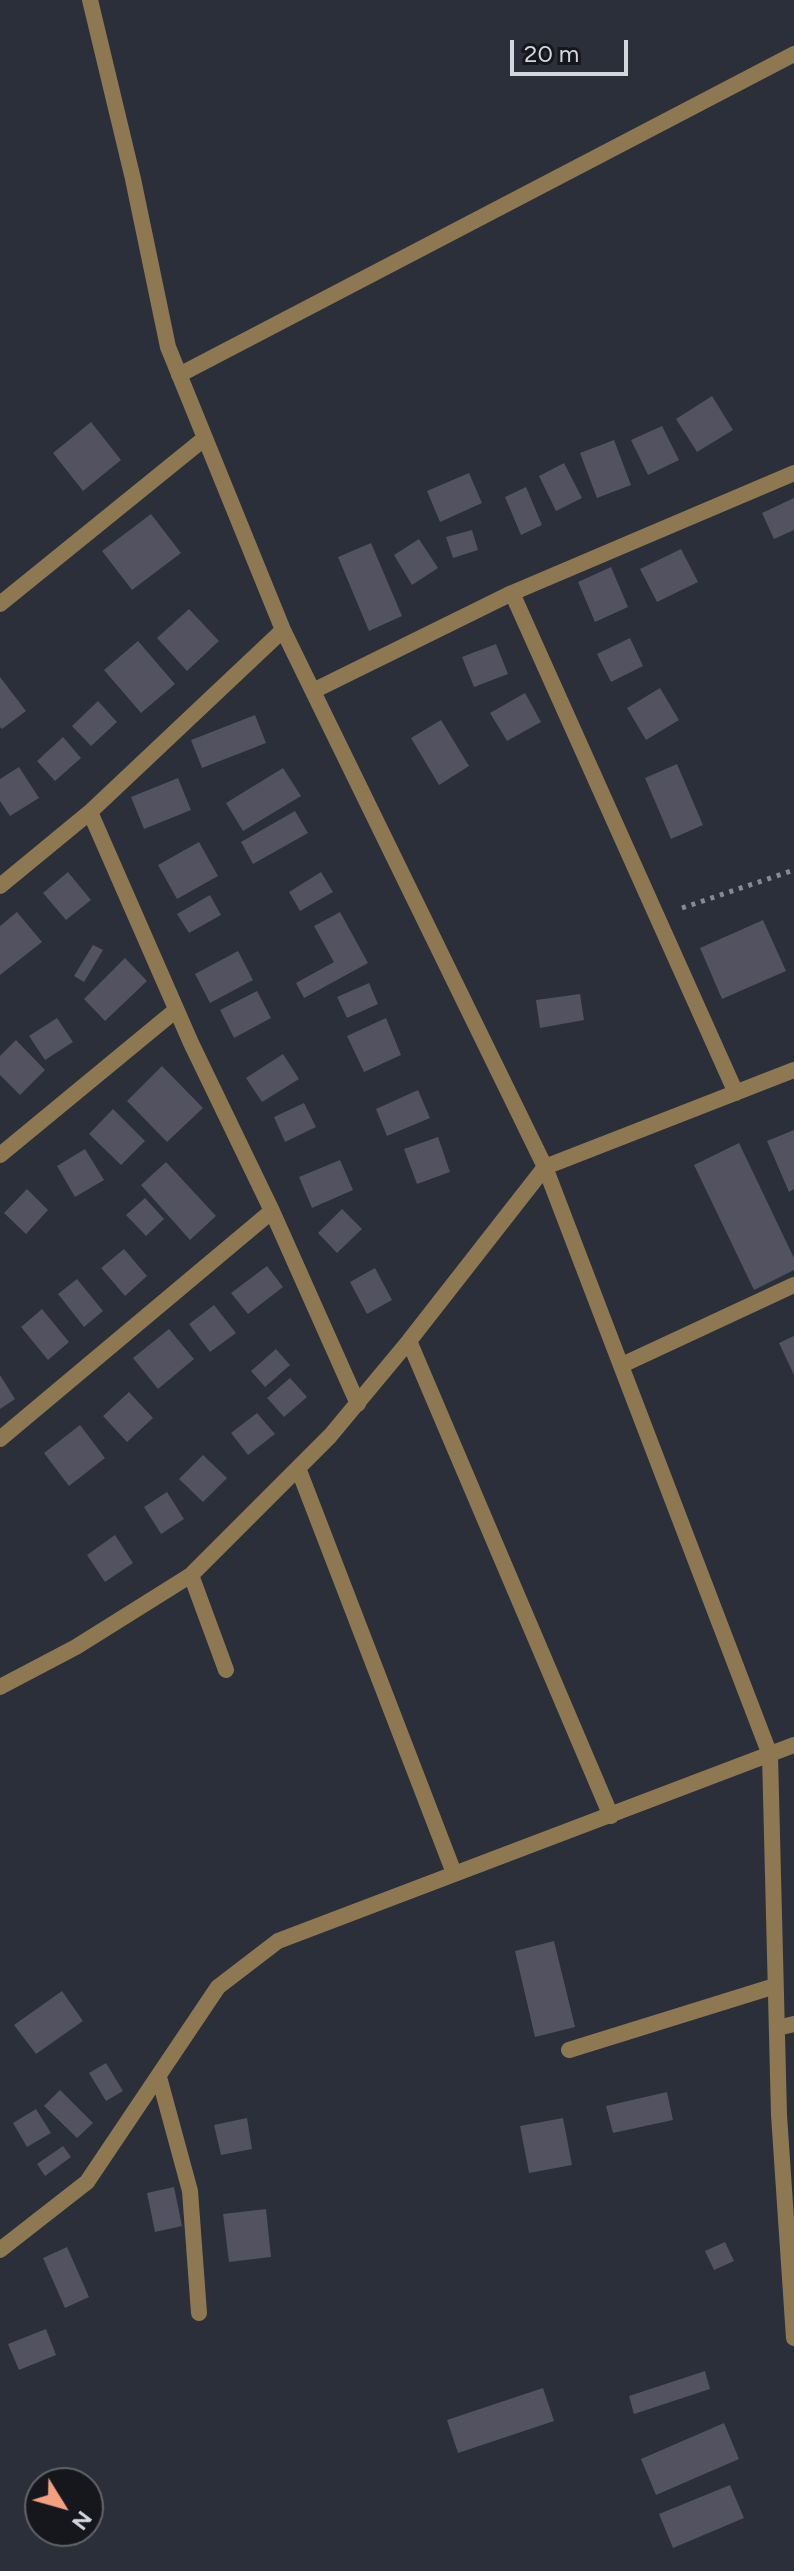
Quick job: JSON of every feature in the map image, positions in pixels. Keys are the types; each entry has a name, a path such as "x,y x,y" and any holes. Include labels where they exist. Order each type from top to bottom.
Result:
{"street":[{"path":"90,0 133,179 168,347 283,630 545,1167 770,1755 779,2115 794,2338"},
{"path":"179,375 794,54"},
{"path":"0,604 205,438"},
{"path":"313,691 512,593 794,473"},
{"path":"512,593 736,1093"},
{"path":"0,886 90,812 283,630"},
{"path":"90,812 176,1010 272,1211 358,1404"},
{"path":"0,1155 176,1010"},
{"path":"0,1687 76,1647 191,1575 358,1404 545,1167 794,1070"},
{"path":"0,1439 272,1211"},
{"path":"622,1365 794,1285"},
{"path":"409,1341 611,1816"},
{"path":"298,1468 454,1873"},
{"path":"191,1575 226,1670"},
{"path":"0,2250 87,2182 218,1987 278,1941 794,1745"},
{"path":"569,2050 775,1986"},
{"path":"777,2028 794,2024"},
{"path":"159,2077 190,2191 199,2313"}],"path":[{"path":"657,917 794,870"}],"building":[{"path":"712,396 733,430 697,452 676,419"},
{"path":"91,422 121,460 83,491 53,453"},
{"path":"662,426 679,460 648,475 631,440"},
{"path":"614,440 631,485 597,498 580,453"},
{"path":"564,463 582,498 556,511 539,476"},
{"path":"469,473 482,503 440,522 427,491"},
{"path":"526,487 542,525 521,535 505,497"},
{"path":"794,498 794,530 774,539 762,513"},
{"path":"151,514 181,553 132,590 102,551"},
{"path":"472,530 478,550 453,558 446,537"},
{"path":"419,539 438,568 412,585 394,555"},
{"path":"371,543 402,616 369,631 338,557"},
{"path":"681,549 698,582 657,602 640,569"},
{"path":"611,567 628,607 595,622 578,582"},
{"path":"189,609 219,641 187,671 157,638"},
{"path":"630,638 643,666 611,682 597,654"},
{"path":"138,641 175,684 141,713 104,670"},
{"path":"496,644 508,674 474,687 462,657"},
{"path":"0,677 26,711 2,729 0,727"},
{"path":"660,688 679,720 646,740 627,708"},
{"path":"525,693 541,722 507,741 490,713"},
{"path":"98,701 117,722 91,746 72,726"},
{"path":"255,715 266,743 202,768 191,740"},
{"path":"441,720 469,766 439,785 411,738"},
{"path":"63,737 81,758 55,781 37,761"},
{"path":"677,764 703,825 671,839 645,778"},
{"path":"19,767 39,798 10,816 0,801 0,779"},
{"path":"283,768 301,796 243,831 226,803"},
{"path":"178,778 191,810 144,829 131,797"},
{"path":"295,811 308,833 253,864 241,842"},
{"path":"199,842 218,876 177,899 158,865"},
{"path":"68,872 91,900 66,920 43,893"},
{"path":"321,872 333,892 300,911 289,892"},
{"path":"210,895 221,915 189,933 177,914"},
{"path":"17,912 42,942 0,975 0,926"},
{"path":"340,912 368,963 304,998 296,983 334,962 314,926"},
{"path":"763,920 786,971 722,999 700,948"},
{"path":"93,945 103,950 84,982 74,976"},
{"path":"238,951 253,980 210,1003 195,974"},
{"path":"125,958 147,981 105,1021 84,999"},
{"path":"369,983 378,1004 347,1018 337,997"},
{"path":"257,991 271,1018 234,1038 220,1010"},
{"path":"580,994 584,1020 540,1028 536,1000"},
{"path":"57,1018 73,1042 45,1060 29,1036"},
{"path":"386,1018 401,1055 364,1072 347,1036"},
{"path":"16,1040 45,1070 20,1095 0,1075 0,1056"},
{"path":"283,1054 299,1079 262,1102 246,1078"},
{"path":"162,1066 203,1108 167,1142 127,1101"},
{"path":"418,1090 430,1118 387,1136 376,1109"},
{"path":"304,1103 316,1127 285,1142 274,1117"},
{"path":"113,1109 145,1141 121,1165 89,1134"},
{"path":"794,1130 794,1189 789,1192 767,1141"},
{"path":"438,1137 450,1172 417,1184 404,1149"},
{"path":"739,1143 794,1258 794,1270 754,1290 694,1165"},
{"path":"85,1149 104,1180 75,1197 57,1166"},
{"path":"340,1160 353,1190 312,1208 299,1177"},
{"path":"166,1162 216,1216 190,1240 141,1185"},
{"path":"27,1189 48,1210 26,1234 4,1213"},
{"path":"145,1198 164,1219 146,1236 126,1215"},
{"path":"342,1209 362,1229 337,1253 318,1233"},
{"path":"124,1249 147,1276 125,1296 101,1268"},
{"path":"267,1266 283,1287 248,1314 231,1293"},
{"path":"375,1268 392,1300 367,1314 350,1282"},
{"path":"77,1279 103,1311 84,1327 58,1294"},
{"path":"214,1305 236,1333 210,1352 189,1324"},
{"path":"42,1309 69,1342 48,1360 21,1327"},
{"path":"169,1329 194,1359 158,1389 133,1358"},
{"path":"794,1336 794,1375 779,1343"},
{"path":"276,1349 290,1365 265,1387 251,1371"},
{"path":"0,1375 15,1399 0,1409"},
{"path":"290,1378 307,1397 284,1417 267,1398"},
{"path":"129,1392 153,1418 127,1442 103,1416"},
{"path":"257,1413 275,1434 248,1455 231,1433"},
{"path":"80,1425 105,1458 69,1486 44,1453"},
{"path":"203,1455 227,1478 203,1502 179,1479"},
{"path":"167,1492 184,1519 161,1534 144,1507"},
{"path":"115,1535 133,1563 105,1582 87,1555"},
{"path":"554,1941 575,2027 535,2037 515,1951"},
{"path":"62,1991 83,2021 36,2054 14,2025"},
{"path":"106,2063 123,2091 106,2101 89,2073"},
{"path":"60,2090 93,2123 77,2138 44,2106"},
{"path":"667,2092 673,2120 613,2133 606,2106"},
{"path":"36,2109 51,2133 27,2147 13,2123"},
{"path":"247,2118 252,2149 221,2155 214,2125"},
{"path":"563,2118 572,2165 529,2173 520,2126"},
{"path":"63,2146 71,2157 45,2176 37,2164"},
{"path":"174,2187 182,2226 155,2232 147,2193"},
{"path":"266,2209 271,2257 229,2262 223,2214"},
{"path":"725,2242 734,2261 714,2270 705,2251"},
{"path":"67,2247 89,2297 65,2308 43,2258"},
{"path":"46,2329 56,2355 19,2370 8,2344"},
{"path":"705,2371 710,2389 634,2414 629,2396"},
{"path":"543,2388 554,2421 458,2453 447,2420"},
{"path":"724,2423 739,2459 656,2495 641,2459"},
{"path":"730,2485 744,2518 673,2548 659,2514"}]}
